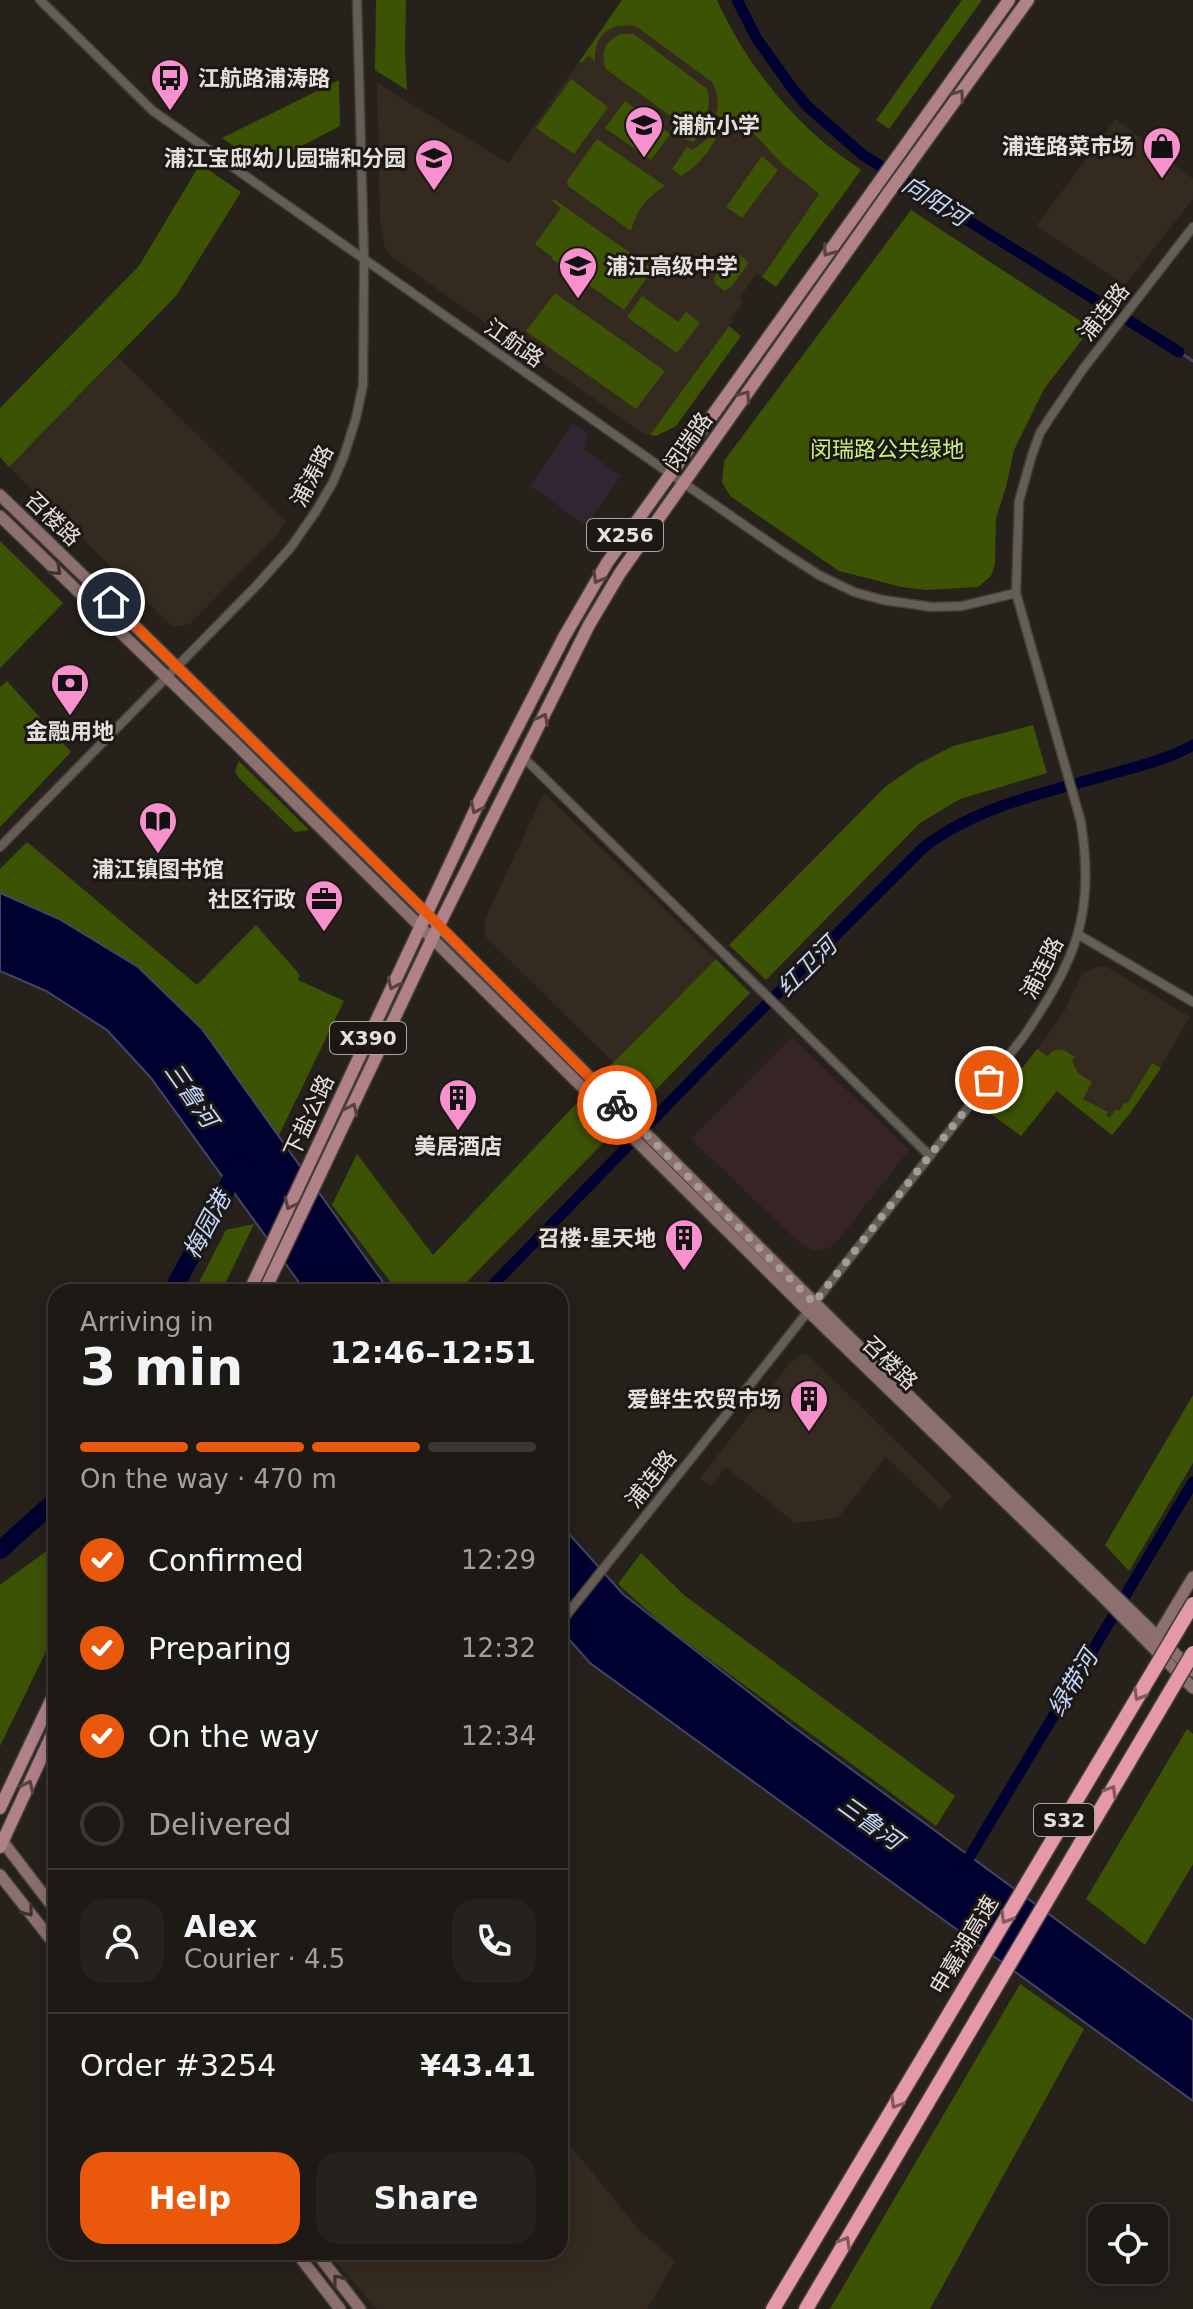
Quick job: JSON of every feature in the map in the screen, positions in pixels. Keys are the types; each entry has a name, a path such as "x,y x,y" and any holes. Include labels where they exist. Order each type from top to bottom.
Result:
{"highway":[{"name":"申嘉湖高速","path":"773,2309 1193,1604"},
{"name":"S32","path":"806,2309 1193,1653"}],"main road":[{"name":"闵瑞路","path":"427,913 479,802 570,627 607,563 1009,0"},
{"name":"闵瑞路","path":"432,939 589,625 620,573 1028,0"},
{"name":"下盐公路","path":"253,1284 427,913"},
{"name":"下盐公路","path":"268,1284 432,939"},
{"path":"0,1808 48,1707"},
{"path":"1,1842 48,1743"}],"street":[{"name":"江航路","path":"40,0 153,111 819,575 854,592 932,607 962,606 1016,593"},
{"name":"浦涛路","path":"0,847 291,547 333,482 344,456 363,385 364,259 357,0"},
{"name":"浦连路","path":"568,1613 1024,1036 1067,966 1079,935 1086,854 1077,809 1016,593 1019,501 1040,433 1107,338 1193,227"},
{"name":"召楼路","path":"0,495 439,925 621,1116 811,1307 1155,1642"},
{"name":"召楼路","path":"0,516 432,939 621,1116"},
{"path":"523,757 930,1156"},
{"path":"1079,935 1193,1002"},
{"path":"1155,1642 1193,1577"},
{"path":"1155,1642 1193,1671"},
{"path":"1155,1642 1193,1688"},
{"path":"1,1842 48,1901"},
{"path":"0,1875 48,1936"},
{"path":"302,2260 340,2309"},
{"path":"322,2260 360,2309"}],"shaded area":[{"path":"622,0 671,0 741,120 783,165 819,194 762,277 756,274 739,299 743,302 731,318 733,320 650,435 644,434 392,257 385,248 380,220 377,83 508,163"},
{"path":"1116,119 1193,179 1193,199 1125,285 1036,226"},
{"path":"118,357 286,522 190,624 173,627 9,467"},
{"path":"573,424 588,434 583,449 621,476 586,525 530,486"},
{"path":"544,793 716,959 614,1063 486,937 484,930 485,919"},
{"path":"1098,966 1107,967 1190,1017 1156,1075 1112,1135 1024,1067 1064,1012 1082,974"},
{"path":"792,1037 909,1150 840,1238 824,1250 812,1250 800,1243 691,1139"},
{"path":"807,1354 952,1496 940,1509 886,1457 838,1518 795,1523 726,1467 710,1486 700,1478 789,1364"},
{"path":"568,2143 640,2231 675,2261 647,2309 377,2309 334,2260 568,2260"}],"green space":[{"path":"376,0 406,0 407,90 375,70"},
{"path":"622,0 717,0 749,58 775,93 821,140 861,170 776,287 762,277 819,194 783,165 741,120 731,115 724,116 693,142 685,139 713,120 718,108 715,88 712,82 637,27 612,28 597,44 595,61 588,56 582,63 579,62"},
{"path":"962,0 982,0 889,129 876,120"},
{"path":"620,34 634,34 707,89 709,104 701,119 680,123 606,69 605,48"},
{"path":"571,79 608,107 574,154 536,128"},
{"path":"339,80 340,126 263,166 222,138"},
{"path":"625,101 670,134 651,160 605,128"},
{"path":"721,129 694,166 681,176 672,169 687,147 692,150"},
{"path":"597,139 665,186 643,205 631,231 568,186 567,181"},
{"path":"762,156 778,170 742,218 726,207"},
{"path":"200,164 241,192 176,296 9,467 0,457 0,408 139,266"},
{"path":"554,199 653,269 624,310 535,244 561,208 552,201"},
{"name":"闵瑞路公共绿地","path":"911,210 1091,328 1044,389 1014,450 996,518 995,564 991,576 978,587 926,590 839,571 730,496 722,482 724,461"},
{"path":"736,253 748,264 731,287 724,291 714,278 731,254"},
{"path":"555,293 665,371 636,409 526,331"},
{"path":"642,296 678,322 686,312 700,323 677,353 627,317"},
{"path":"729,326 741,336 676,426 656,436 650,435"},
{"path":"0,541 63,603 0,668"},
{"path":"7,681 71,752 0,827 0,687"},
{"path":"1033,725 1047,773 960,799 920,823 766,980 729,945 885,787 918,764 953,746"},
{"path":"239,761 309,830 295,832 239,778 235,772"},
{"path":"27,842 197,985 256,925 300,975 298,980 344,1001 278,1137 0,934 0,869"},
{"path":"716,959 750,993 643,1103 608,1068"},
{"path":"1037,1049 1047,1056 1062,1049 1075,1057 1072,1061 1078,1073 1092,1082 1083,1099 1108,1112 1106,1115 1110,1118 1116,1109 1119,1111 1125,1102 1127,1104 1152,1063 1161,1068 1112,1135 1057,1091 1021,1136 988,1112"},
{"path":"576,1104 608,1138 465,1284 392,1284 332,1205 357,1154 433,1255"},
{"path":"254,1224 225,1284 198,1284 226,1230"},
{"path":"1193,1395 1193,1463 1129,1571 1105,1545"},
{"path":"48,1550 48,1647 0,1746 0,1585"},
{"path":"641,1553 684,1595 955,1796 936,1826 667,1628 618,1584"},
{"path":"1187,1729 1193,1734 1193,1864 1145,1945 1086,1899"},
{"path":"1020,1984 1084,2029 930,2309 830,2309"}],"water":[{"name":"三鲁河","path":"0,893 59,919 138,967 202,1029 384,1284 300,1284 151,1078 107,1030 46,991 0,971"},
{"name":"三鲁河","path":"568,1533 623,1594 791,1725 1193,2020 1193,2101 590,1663 568,1638"}],"waterway":[{"name":"向阳河","path":"737,0 757,39 792,88 808,107 863,155 1179,352"},
{"path":"1179,352 1193,361"},
{"name":"红卫河","path":"494,1284 925,846 970,819 994,809 1157,761 1193,745"},
{"name":"梅园港","path":"176,1284 240,1163"},
{"name":"绿带河","path":"964,1866 1193,1482"},
{"name":"梅园港","path":"0,1550 48,1507"}],"way so far":[{"path":"617,1105 814,1303 989,1080"}],"place":[{"name":"江航路浦涛路","path":"170,112"},
{"name":"浦航小学","path":"644,159"},
{"name":"浦连路菜市场","path":"1162,180"},
{"name":"浦江宝邸幼儿园瑞和分园","path":"434,192"},
{"name":"浦江高级中学","path":"578,300"},
{"name":"金融用地","path":"70,717"},
{"name":"浦江镇图书馆","path":"158,855"},
{"name":"社区行政","path":"324,933"},
{"name":"美居酒店","path":"458,1132"},
{"name":"召楼·星天地","path":"684,1272"},
{"name":"爱鲜生农贸市场","path":"809,1433"}],"route":[{"path":"111,602 617,1105"}]}
